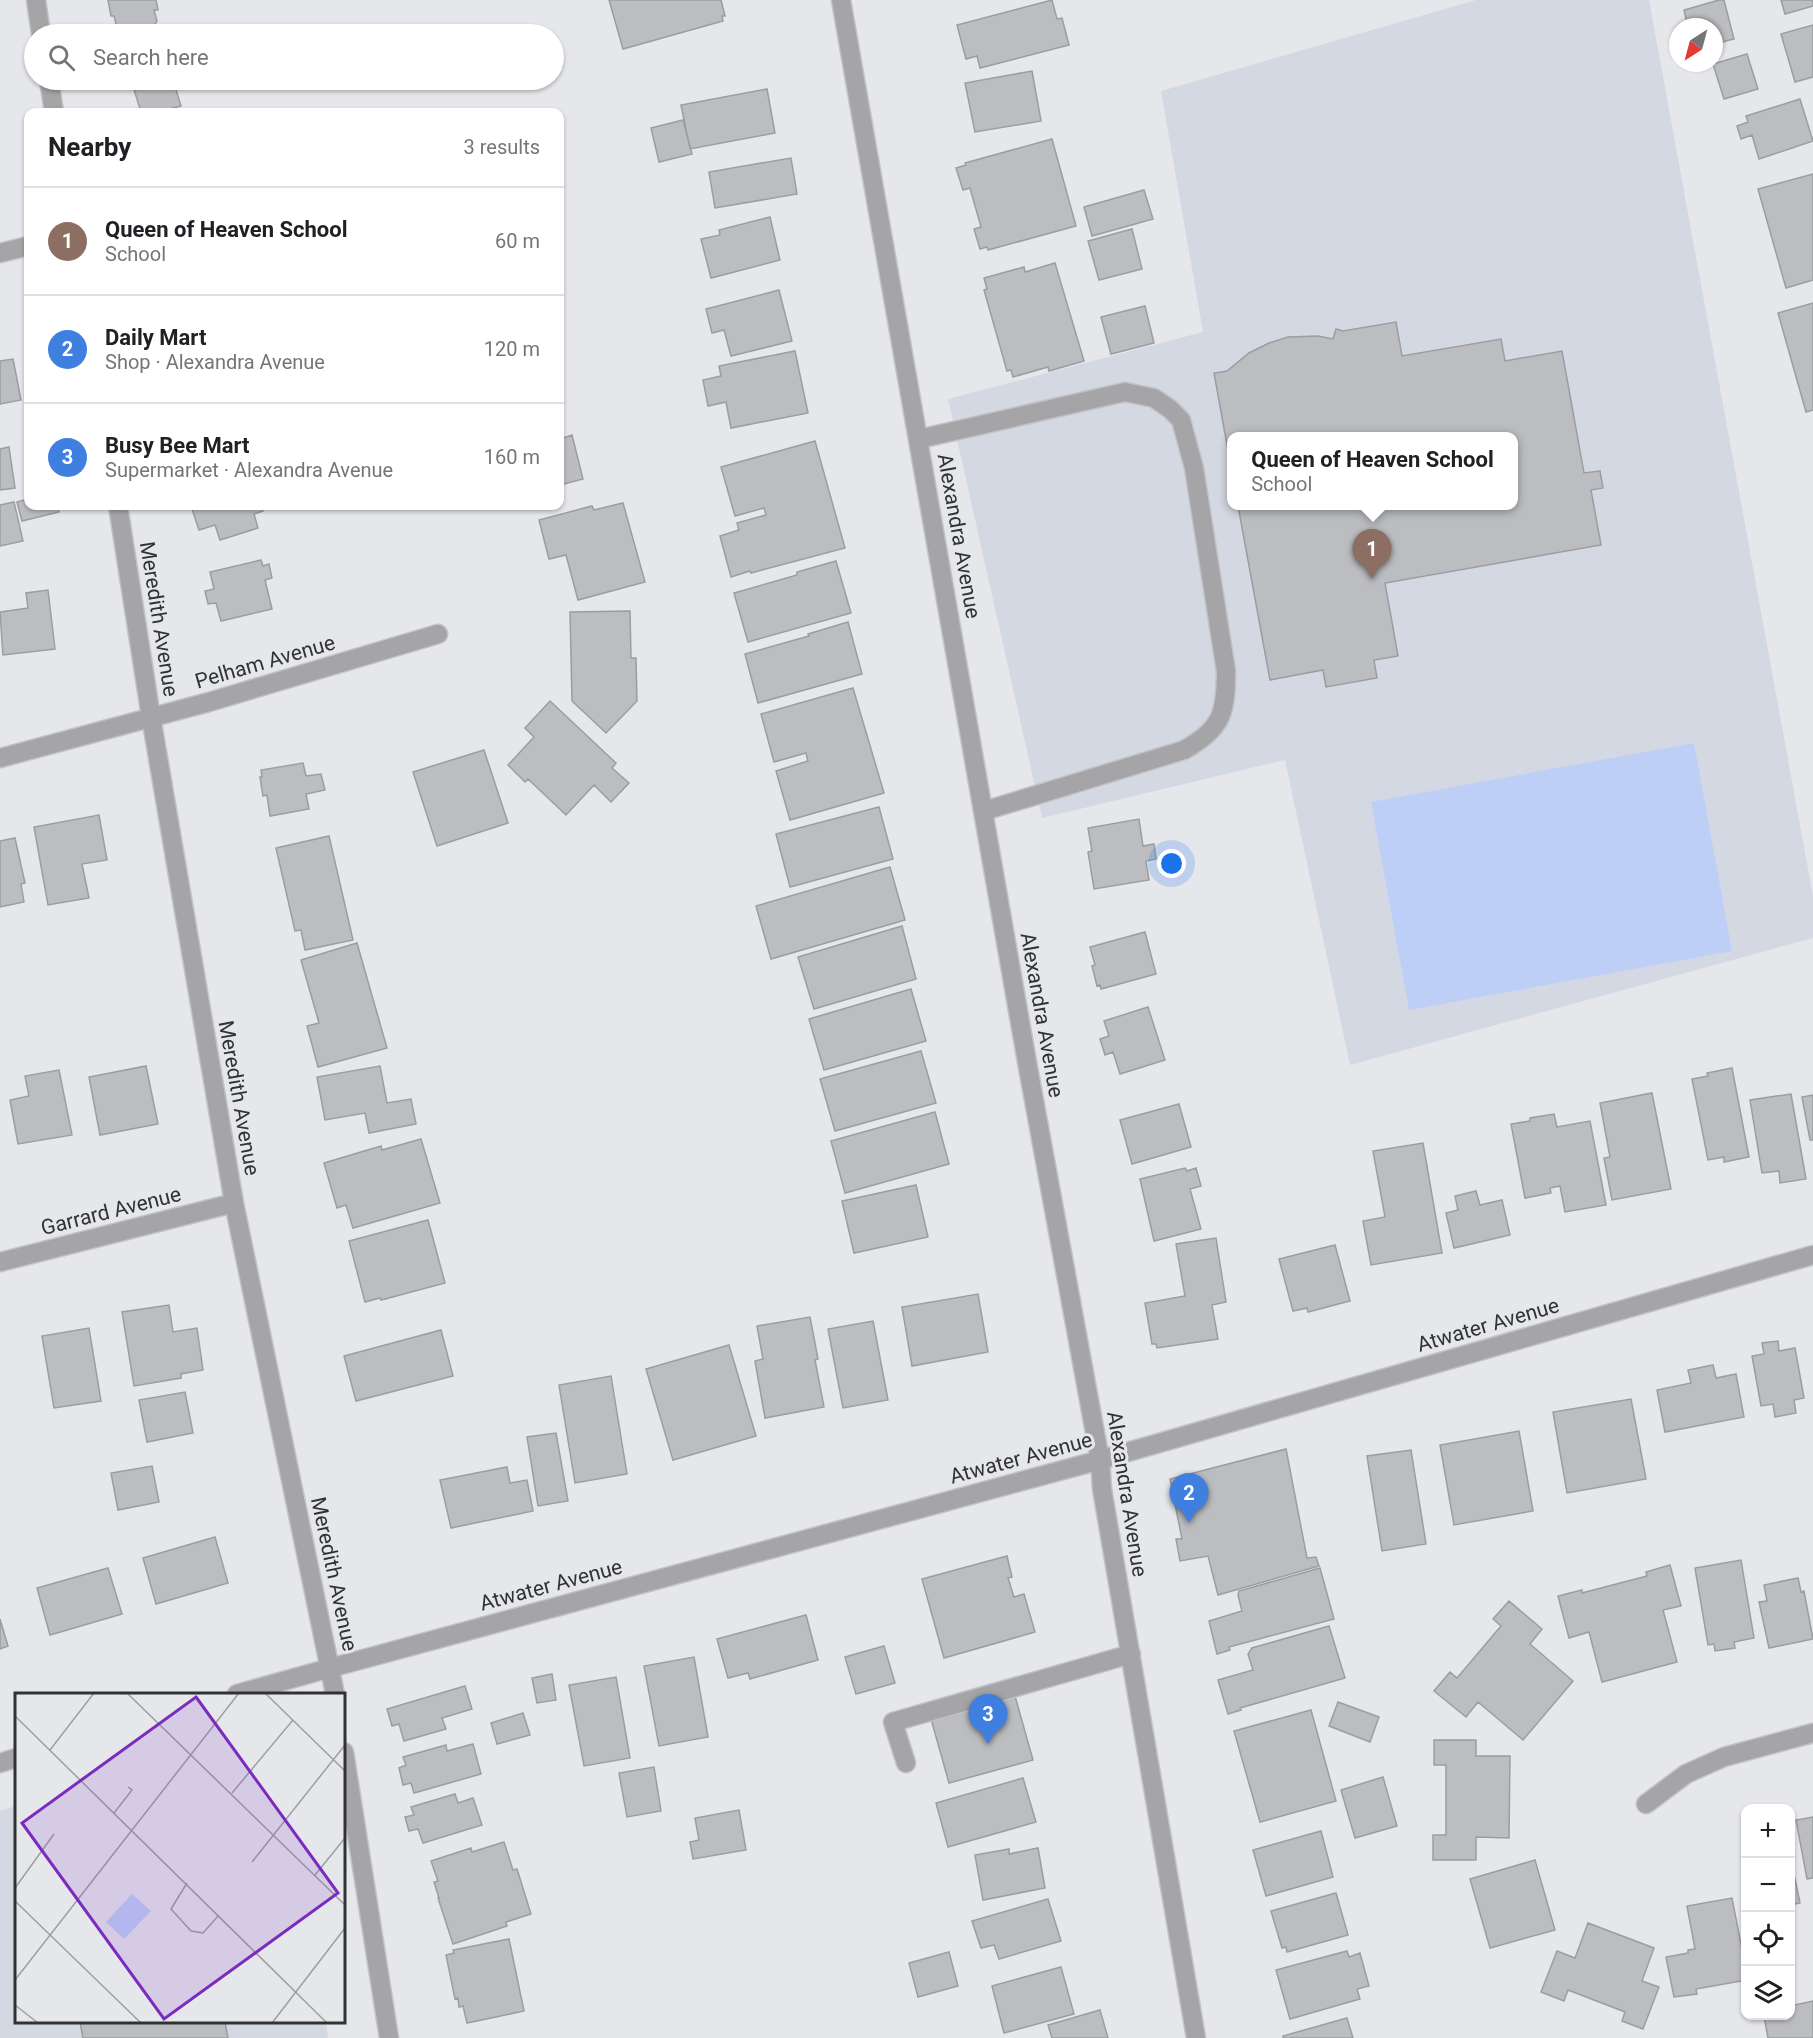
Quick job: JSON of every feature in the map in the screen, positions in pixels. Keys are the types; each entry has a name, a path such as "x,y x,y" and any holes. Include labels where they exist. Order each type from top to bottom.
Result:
{"street":[{"path":"36,0 40,24"},
{"name":"Alexandra Avenue","path":"842,0 1074,1328 1100,1460 1102,1489 1196,2038"},
{"path":"51,90 53,108"},
{"path":"0,253 24,247"},
{"path":"919,439 1125,392 1154,398 1181,420 1194,468 1226,671 1226,702 1221,716 1213,729 1184,750 984,811"},
{"name":"Meredith Avenue","path":"119,510 151,717 234,1203 335,1693"},
{"name":"Pelham Avenue","path":"0,758 438,634"},
{"name":"Garrard Avenue","path":"0,1262 234,1203"},
{"name":"Atwater Avenue","path":"244,1693 1100,1460 1813,1255"},
{"path":"906,1763 893,1722 1131,1654"},
{"path":"1646,1804 1686,1774 1724,1757 1813,1733"},
{"path":"0,1763 15,1758"},
{"path":"345,1758 389,2038"}],"shaded area":[{"path":"1476,0 1649,0 1813,896 1813,938 1350,1065 1285,760 1042,818 948,399 1203,332 1161,91"},
{"path":"1694,743 1732,951 1409,1010 1371,802"},
{"path":"15,1806 15,2023 326,2023 328,2038 0,2038 0,1811"}],"building":[{"path":"108,0 156,0 158,10 154,10 157,21 155,24 116,24 114,16 111,16"},
{"path":"609,0 721,0 725,16 722,16 723,21 623,49"},
{"path":"1052,0 1057,19 1062,18 1069,45 980,68 977,56 966,59 957,25"},
{"path":"1724,0 1734,39 1723,42 1723,18 1686,18 1684,10"},
{"path":"1781,0 1813,0 1813,6 1785,14"},
{"path":"1813,25 1813,77 1795,82 1781,34"},
{"path":"1747,54 1758,89 1724,99 1716,72 1723,72 1723,61"},
{"path":"1032,71 1041,121 975,132 965,83"},
{"path":"767,89 775,133 690,149 681,105"},
{"path":"134,90 176,90 181,106 173,108 140,108"},
{"path":"1800,99 1813,141 1759,159 1752,135 1741,139 1737,126 1748,122 1746,116"},
{"path":"683,120 692,154 659,162 651,128"},
{"path":"1052,139 1076,226 988,250 987,247 980,249 974,229 981,227 970,188 963,190 956,168 966,165 965,163"},
{"path":"791,158 797,194 715,208 709,172"},
{"path":"1813,174 1813,280 1786,288 1758,189"},
{"path":"1144,190 1153,219 1092,236 1084,207"},
{"path":"770,217 780,260 711,278 701,239 720,235 719,230"},
{"path":"1132,229 1142,269 1099,280 1088,241"},
{"path":"1055,263 1084,361 1049,371 1048,367 1013,377 1011,370 1007,371 984,290 987,289 984,278 1024,267 1025,272"},
{"path":"779,290 792,341 731,356 724,330 712,333 706,309"},
{"path":"1813,303 1813,410 1806,412 1778,313"},
{"path":"1145,306 1154,343 1111,354 1101,317"},
{"path":"1396,322 1402,356 1501,339 1505,361 1562,351 1584,473 1600,471 1603,488 1591,490 1601,545 1385,583 1398,656 1374,660 1377,678 1326,687 1323,670 1270,680 1239,510 1518,510 1518,432 1227,432 1227,445 1214,373 1227,371 1249,353 1269,343 1288,337 1318,336 1333,339 1336,329 1343,331"},
{"path":"795,351 808,413 731,428 726,402 708,406 703,380 721,376 719,366"},
{"path":"13,359 21,400 0,404 0,361"},
{"path":"572,435 583,479 564,484 564,438"},
{"path":"815,441 845,548 731,577 720,536 739,530 737,523 766,515 764,508 735,516 721,467"},
{"path":"9,447 15,488 0,490 0,449"},
{"path":"24,500 24,510 59,510 59,512 22,521 17,502"},
{"path":"14,502 23,541 0,546 0,505"},
{"path":"623,503 645,582 578,600 566,555 549,559 539,520 592,506 594,510"},
{"path":"192,510 263,511 254,514 258,528 220,540 215,525 199,530"},
{"path":"261,560 263,566 269,564 272,578 265,580 272,609 221,621 216,603 208,604 205,591 214,589 210,572"},
{"path":"836,561 851,613 748,642 734,593"},
{"path":"48,590 55,649 3,655 0,612 28,608 26,593"},
{"path":"630,611 631,658 636,658 637,701 606,733 572,701 570,612"},
{"path":"848,622 862,674 758,703 745,654"},
{"path":"853,688 884,793 790,820 776,771 808,761 806,753 774,762 761,714"},
{"path":"550,701 616,763 612,768 629,783 611,802 594,785 566,815 528,779 525,782 508,765 534,737 525,728"},
{"path":"484,750 508,823 437,846 413,772"},
{"path":"303,763 306,776 321,774 325,790 306,794 309,809 270,816 267,795 263,796 261,770"},
{"path":"879,807 893,859 790,887 776,834"},
{"path":"99,815 107,860 82,864 89,898 48,905 34,827"},
{"path":"1139,819 1143,846 1154,844 1156,859 1146,861 1149,880 1094,889 1088,852 1092,851 1088,828"},
{"path":"329,836 353,940 305,950 301,930 295,931 276,848"},
{"path":"15,838 25,883 21,884 24,902 0,907 0,841"},
{"path":"890,867 905,920 771,959 756,906"},
{"path":"902,926 916,979 814,1009 798,957"},
{"path":"1145,932 1156,974 1101,989 1100,985 1097,986 1090,947"},
{"path":"357,943 387,1048 318,1067 307,1026 319,1023 301,960"},
{"path":"911,989 926,1041 824,1070 809,1019"},
{"path":"1148,1007 1165,1060 1120,1074 1113,1052 1105,1055 1100,1039 1109,1036 1104,1021"},
{"path":"921,1051 936,1103 835,1131 820,1079"},
{"path":"146,1066 158,1124 100,1135 89,1077"},
{"path":"380,1066 387,1103 411,1099 416,1124 369,1133 365,1113 325,1120 317,1077"},
{"path":"1732,1068 1749,1157 1724,1162 1724,1157 1708,1160 1692,1079 1708,1076 1707,1073"},
{"path":"59,1070 72,1135 18,1144 10,1100 29,1096 25,1076"},
{"path":"1652,1093 1671,1189 1612,1200 1604,1158 1610,1157 1600,1103"},
{"path":"1791,1094 1806,1179 1780,1183 1779,1171 1762,1173 1750,1100"},
{"path":"1813,1095 1813,1140 1810,1140 1802,1097"},
{"path":"1179,1104 1191,1147 1132,1164 1120,1120"},
{"path":"935,1112 949,1164 845,1193 831,1141"},
{"path":"1554,1114 1557,1127 1590,1121 1606,1205 1565,1212 1560,1186 1550,1188 1551,1193 1525,1198 1511,1124"},
{"path":"421,1139 440,1203 353,1228 346,1205 337,1208 324,1163 381,1146 382,1150"},
{"path":"1423,1143 1442,1253 1371,1265 1363,1221 1385,1217 1373,1151"},
{"path":"1185,1168 1187,1171 1196,1168 1201,1186 1190,1189 1201,1229 1154,1241 1140,1179"},
{"path":"916,1185 928,1237 854,1253 842,1201"},
{"path":"1476,1191 1480,1205 1502,1200 1510,1235 1454,1248 1446,1213 1458,1210 1455,1196"},
{"path":"428,1220 445,1283 365,1302 349,1241"},
{"path":"1216,1238 1226,1302 1212,1305 1218,1339 1157,1348 1156,1344 1152,1344 1145,1303 1185,1296 1176,1244"},
{"path":"1335,1245 1350,1301 1308,1312 1307,1308 1293,1311 1279,1259"},
{"path":"978,1294 988,1352 912,1366 902,1307"},
{"path":"169,1305 173,1332 197,1328 203,1370 181,1374 181,1378 134,1386 122,1312"},
{"path":"810,1317 824,1407 765,1418 755,1361 763,1359 757,1326"},
{"path":"873,1321 888,1400 843,1408 828,1329"},
{"path":"89,1328 101,1401 54,1408 42,1336"},
{"path":"441,1330 453,1376 356,1401 344,1356"},
{"path":"1778,1341 1779,1351 1795,1348 1804,1398 1794,1400 1796,1413 1775,1417 1773,1404 1761,1406 1752,1356 1764,1354 1762,1343"},
{"path":"729,1345 756,1436 673,1460 646,1369"},
{"path":"1713,1365 1716,1378 1736,1374 1744,1417 1665,1432 1657,1390 1691,1383 1688,1370"},
{"path":"611,1376 627,1474 575,1483 559,1385"},
{"path":"185,1392 193,1433 147,1442 139,1400"},
{"path":"1631,1399 1646,1479 1567,1493 1553,1412"},
{"path":"1519,1431 1533,1511 1454,1525 1440,1445"},
{"path":"556,1433 568,1501 538,1506 527,1437"},
{"path":"1286,1449 1307,1558 1316,1557 1319,1566 1218,1595 1208,1556 1180,1561 1176,1539 1182,1539 1170,1479"},
{"path":"1411,1450 1426,1544 1382,1551 1367,1456"},
{"path":"152,1466 159,1502 118,1510 111,1473"},
{"path":"507,1467 510,1483 527,1480 533,1511 451,1528 440,1480"},
{"path":"215,1537 228,1583 156,1604 143,1558"},
{"path":"1007,1556 1012,1577 1008,1578 1014,1597 1024,1594 1035,1632 944,1658 922,1579"},
{"path":"1741,1560 1754,1638 1734,1642 1735,1648 1715,1651 1714,1644 1708,1645 1695,1568"},
{"path":"1670,1565 1681,1606 1663,1610 1677,1662 1602,1682 1589,1632 1569,1638 1558,1596 1582,1590 1582,1593 1647,1576 1646,1572"},
{"path":"108,1568 122,1614 50,1635 37,1588"},
{"path":"1320,1568 1334,1619 1229,1647 1230,1650 1217,1654 1209,1621 1242,1611 1239,1591"},
{"path":"1798,1578 1801,1592 1804,1591 1813,1639 1769,1648 1759,1602 1767,1601 1764,1585"},
{"path":"1509,1601 1542,1629 1530,1644 1573,1681 1523,1740 1478,1702 1466,1717 1434,1691 1450,1672 1457,1678 1501,1626 1493,1619"},
{"path":"806,1615 818,1660 750,1679 748,1673 728,1678 717,1639"},
{"path":"0,1619 8,1646 0,1649"},
{"path":"1329,1626 1345,1678 1240,1708 1241,1710 1228,1714 1218,1680 1253,1670 1248,1654 1252,1648"},
{"path":"884,1646 895,1683 856,1694 845,1657"},
{"path":"694,1657 708,1737 659,1746 644,1666"},
{"path":"552,1674 556,1700 537,1703 532,1678"},
{"path":"616,1677 630,1758 584,1766 569,1685"},
{"path":"465,1686 472,1709 442,1718 446,1729 404,1741 399,1724 392,1726 387,1709"},
{"path":"1015,1696 1033,1760 949,1783 931,1719"},
{"path":"1338,1702 1379,1717 1370,1742 1329,1726"},
{"path":"1311,1710 1336,1801 1260,1822 1234,1731"},
{"path":"523,1713 530,1735 497,1744 491,1723"},
{"path":"1434,1740 1476,1740 1476,1756 1510,1756 1509,1838 1476,1837 1476,1860 1433,1860 1433,1835 1446,1835 1446,1765 1434,1765"},
{"path":"473,1744 481,1774 414,1793 411,1783 403,1785 399,1768 406,1765 403,1757 446,1745 447,1751"},
{"path":"654,1767 661,1811 627,1817 619,1773"},
{"path":"1383,1777 1397,1826 1355,1838 1341,1790"},
{"path":"1023,1778 1036,1822 948,1847 936,1803"},
{"path":"455,1794 458,1803 473,1798 482,1825 423,1843 418,1829 409,1831 405,1817 414,1815 411,1807"},
{"path":"739,1810 746,1850 693,1859 690,1842 699,1840 695,1818"},
{"path":"1813,1817 1813,1878 1807,1879 1796,1820"},
{"path":"1321,1831 1333,1877 1266,1896 1253,1850"},
{"path":"504,1842 513,1870 517,1869 531,1914 506,1922 507,1926 453,1944 438,1898 434,1882 438,1881 431,1861 471,1848 472,1852"},
{"path":"1038,1848 1045,1888 983,1900 975,1855 1009,1849 1009,1854"},
{"path":"1535,1860 1555,1930 1490,1948 1470,1879"},
{"path":"1795,1879 1800,1903 1795,1904"},
{"path":"1336,1893 1348,1935 1287,1952 1286,1947 1282,1948 1271,1911"},
{"path":"1732,1898 1741,1944 1741,1981 1696,1989 1697,1994 1674,1997 1666,1957 1688,1953 1688,1950 1695,1949 1687,1906"},
{"path":"1048,1899 1061,1941 999,1959 994,1945 981,1948 972,1921"},
{"path":"1588,1923 1654,1948 1642,1981 1659,1987 1643,2029 1622,2021 1625,2012 1568,1990 1564,2001 1541,1992 1557,1951 1575,1958"},
{"path":"509,1939 524,2011 467,2023 463,2006 459,2007 458,1998 455,1999 446,1955 454,1953 453,1950"},
{"path":"1347,1951 1349,1957 1360,1953 1369,1986 1357,1989 1360,1999 1290,2019 1276,1970"},
{"path":"949,1952 958,1986 918,1997 909,1963"},
{"path":"1061,1967 1074,2014 1004,2033 992,1986"},
{"path":"1813,2001 1813,2038 1768,2038 1765,2020 1795,2020 1795,2005"},
{"path":"1100,2010 1108,2038 1052,2038 1048,2025"},
{"path":"1347,2018 1353,2038 1283,2038 1283,2036"},
{"path":"80,2023 225,2023 228,2038 83,2038"}],"place":[{"name":"Queen of Heaven School","path":"1372,579"},
{"name":"Daily Mart","path":"1189,1523"},
{"name":"Busy Bee Mart","path":"988,1744"}]}
